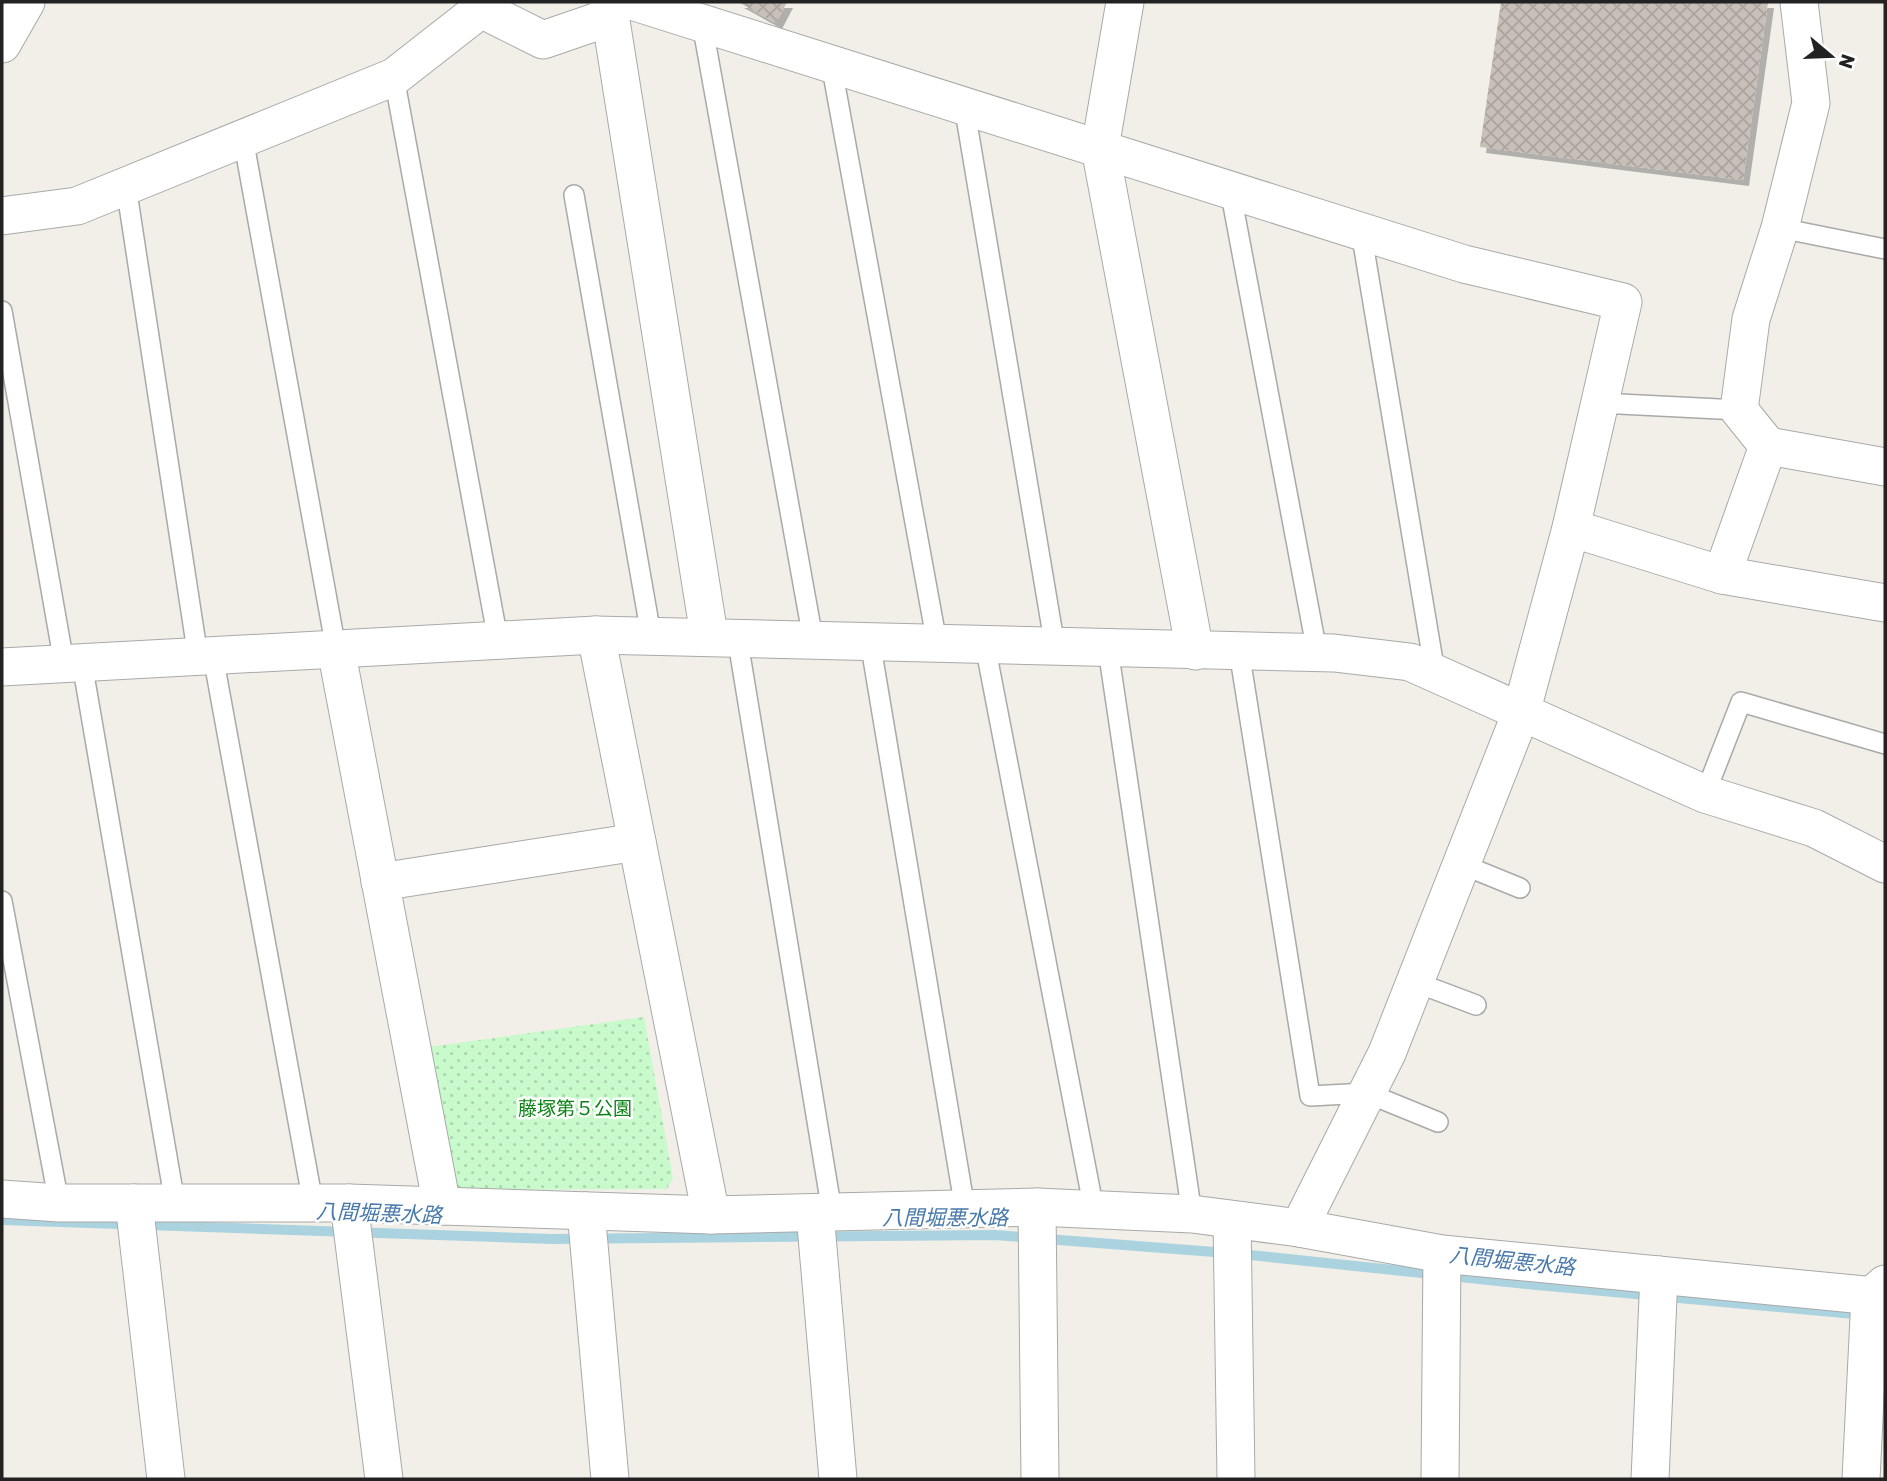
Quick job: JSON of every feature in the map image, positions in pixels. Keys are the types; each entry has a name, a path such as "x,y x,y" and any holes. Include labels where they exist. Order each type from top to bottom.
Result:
{"street":[{"path":"2,44 26,2"},
{"path":"1125,2 1100,148 1195,651"},
{"path":"1799,2 1811,103 1780,228 1751,319 1739,410 1768,446 1885,467"},
{"path":"2,216 77,206 394,76 487,6 543,40 618,7 702,23 1464,264 1623,302 1571,528 1521,713 1415,982 1367,1093 1299,1228"},
{"path":"618,7 723,636"},
{"path":"1721,575 1768,446"},
{"path":"1571,528 1721,575 1885,603"},
{"path":"596,635 711,1215"},
{"path":"2,667 596,635 1317,652 1410,662 1705,794 1814,828 1868,853 1885,864"},
{"path":"336,649 442,1206"},
{"path":"380,882 637,842"},
{"path":"2,1199 59,1203 331,1203 711,1215 1037,1207 1192,1214 1299,1228 1442,1254 1880,1293 1861,1479"},
{"path":"134,1203 166,1479"},
{"path":"331,1203 384,1479"},
{"path":"1037,1207 1040,1479"},
{"path":"586,1211 610,1479"},
{"path":"823,1212 838,1479"},
{"path":"1232,1220 1236,1479"},
{"path":"1440,1479 1442,1254"},
{"path":"1650,1479 1659,1275"}],"lane":[{"path":"702,23 813,639"},
{"path":"831,63 937,643"},
{"path":"394,76 498,640"},
{"path":"964,105 1055,647"},
{"path":"243,138 336,649"},
{"path":"126,186 205,656 331,1203"},
{"path":"1230,189 1317,652"},
{"path":"574,195 650,635"},
{"path":"1780,228 1885,249"},
{"path":"1361,231 1435,673"},
{"path":"2,311 73,663 175,1203"},
{"path":"1600,403 1739,410"},
{"path":"723,636 823,1212"},
{"path":"870,641 965,1209"},
{"path":"985,645 1094,1210"},
{"path":"1108,649 1192,1214"},
{"path":"1239,651 1310,1096 1367,1093 1438,1122"},
{"path":"1705,794 1741,702 1885,744"},
{"path":"1461,864 1520,888"},
{"path":"2,901 59,1203"},
{"path":"1415,982 1476,1005"}],"green space":[{"name":"藤塚第５公園","path":"644,1017 673,1178 667,1189 460,1190 447,1182 421,1048"}],"building":[{"path":"738,2 787,2 776,23"},
{"path":"1501,2 1768,2 1743,180 1480,147"}],"waterway":[{"name":"八間堀悪水路","path":"2,1220 552,1239 995,1235 1240,1254 1865,1315"}]}
